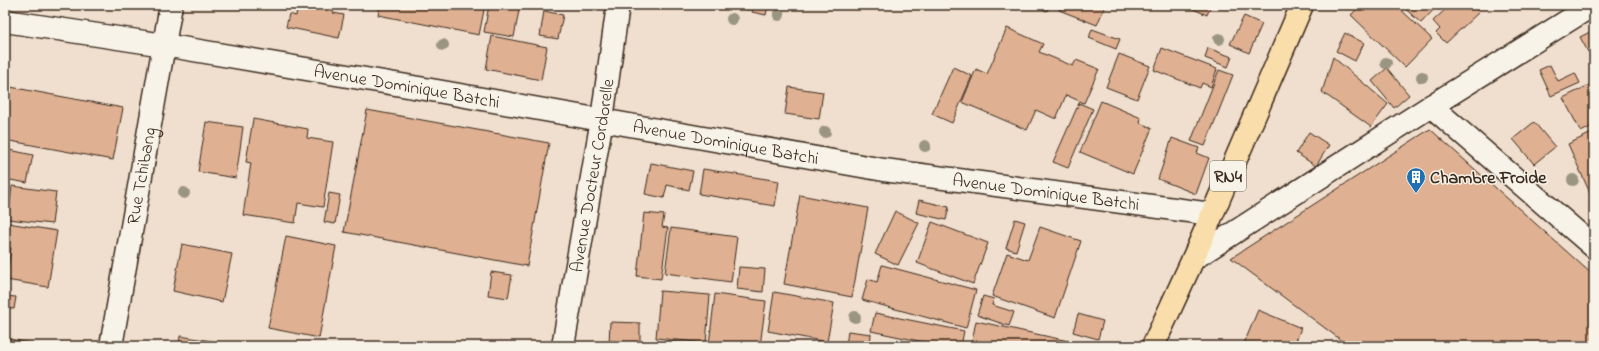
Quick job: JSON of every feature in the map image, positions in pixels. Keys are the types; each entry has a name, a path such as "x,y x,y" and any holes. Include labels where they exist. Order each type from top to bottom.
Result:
{"highway":[{"name":"RN4","path":"1153,346 1193,259 1211,214 1302,5"}],"street":[{"name":"Rue Tchibang","path":"111,346 171,5"},
{"name":"Avenue Docteur Cordorelle","path":"563,346 602,119 618,5"},
{"path":"1193,259 1431,106 1594,5"},
{"name":"Avenue Dominique Batchi","path":"5,21 164,45 602,119 884,170 1211,214"},
{"path":"1431,106 1594,247"}],"building":[{"path":"281,5 334,5 333,13 344,15 339,38 286,27 289,14 296,16 297,8"},
{"path":"380,5 485,5 479,35 378,15"},
{"path":"489,5 520,5 514,37 484,32"},
{"path":"721,5 750,5 749,10"},
{"path":"754,5 768,5 766,15 752,12"},
{"path":"1031,5 1050,5 1047,11"},
{"path":"1061,5 1105,6 1097,25 1059,10"},
{"path":"1184,5 1211,5 1207,15"},
{"path":"1361,5 1396,5 1432,39 1405,67 1351,15"},
{"path":"1401,5 1438,5 1421,23"},
{"path":"1450,5 1472,5 1479,12 1446,43 1436,33 1440,29 1433,21"},
{"path":"544,11 563,15 558,39 540,36"},
{"path":"1244,16 1262,24 1249,53 1230,44"},
{"path":"1007,28 1043,44 1039,52 1073,66 1076,60 1099,69 1084,103 1066,95 1056,119 1036,110 1027,130 962,102 976,69 987,74"},
{"path":"1092,29 1120,39 1116,49 1089,38"},
{"path":"1594,30 1594,49 1588,52 1580,37"},
{"path":"1345,33 1364,43 1355,61 1336,51"},
{"path":"492,36 547,47 541,80 486,69"},
{"path":"1162,48 1217,69 1211,87 1202,83 1200,88 1154,70"},
{"path":"1208,48 1232,57 1228,67 1205,58"},
{"path":"1119,54 1150,66 1137,99 1106,87"},
{"path":"1333,57 1388,104 1371,127 1322,92"},
{"path":"1550,65 1558,81 1575,73 1580,83 1551,96 1539,70"},
{"path":"953,67 972,76 952,123 932,114"},
{"path":"1387,68 1409,95 1394,108 1372,81"},
{"path":"1219,70 1233,75 1205,146 1191,141"},
{"path":"1589,85 1594,95 1594,125 1581,132 1563,98"},
{"path":"5,86 123,108 113,160 5,140"},
{"path":"789,87 823,92 819,119 785,114"},
{"path":"1101,101 1141,118 1140,123 1152,128 1133,174 1080,152"},
{"path":"1079,103 1093,109 1068,168 1053,162"},
{"path":"367,110 549,143 527,266 344,232"},
{"path":"253,119 308,129 307,138 333,142 323,207 298,203 295,223 243,215 251,163 246,162"},
{"path":"206,122 243,127 236,178 198,172"},
{"path":"1534,122 1555,147 1534,164 1513,139"},
{"name":"Chambre Froide","path":"1430,129 1594,276 1594,346 1349,346 1231,258"},
{"path":"1309,132 1329,145 1316,166 1296,153"},
{"path":"1594,132 1594,202 1568,144"},
{"path":"1172,138 1199,148 1197,153 1209,158 1196,194 1158,179"},
{"path":"5,149 33,155 27,183 5,179"},
{"path":"651,163 693,171 689,190 667,185 664,198 645,194"},
{"path":"703,169 779,181 775,206 699,194"},
{"path":"12,186 56,192 52,224 8,219"},
{"path":"329,193 340,195 335,224 324,222"},
{"path":"800,195 868,208 852,297 784,284"},
{"path":"919,200 949,207 946,220 916,213"},
{"path":"895,211 919,223 898,265 875,254"},
{"path":"644,213 664,215 662,227 668,228 661,279 637,276"},
{"path":"1015,219 1025,222 1016,251 1006,248"},
{"path":"932,222 988,243 973,284 917,263"},
{"path":"8,223 57,231 48,287 6,280 11,248 5,247"},
{"path":"1040,227 1081,241 1055,318 992,296 1007,253 1028,260"},
{"path":"671,228 737,237 731,282 665,273"},
{"path":"286,236 336,246 319,338 268,328"},
{"path":"182,244 232,254 222,302 173,291"},
{"path":"882,265 976,290 966,328 862,300 868,279 877,282"},
{"path":"739,267 765,269 763,292 737,289"},
{"path":"491,272 512,275 508,298 488,295"},
{"path":"660,291 710,295 706,343 656,338"},
{"path":"774,292 834,303 827,342 768,331"},
{"path":"715,294 766,301 760,346 722,346 709,344"},
{"path":"5,296 16,297 14,309 5,308"},
{"path":"983,296 994,299 992,305 1014,312 1009,326 977,315"},
{"path":"1258,310 1301,328 1294,346 1243,346"},
{"path":"875,313 964,331 961,346 943,346 871,331"},
{"path":"1078,314 1103,321 1098,339 1073,332"},
{"path":"976,321 1073,342 1072,346 971,346"},
{"path":"610,322 640,323 640,344 609,343"},
{"path":"848,331 871,334 870,346 846,346"},
{"path":"180,336 224,343 224,346 179,346"},
{"path":"5,338 44,346 5,346"},
{"path":"667,341 706,346 667,346"},
{"path":"883,344 910,346 883,346"}],"place":[{"name":"Chambre Froide","path":"1416,194"}]}
